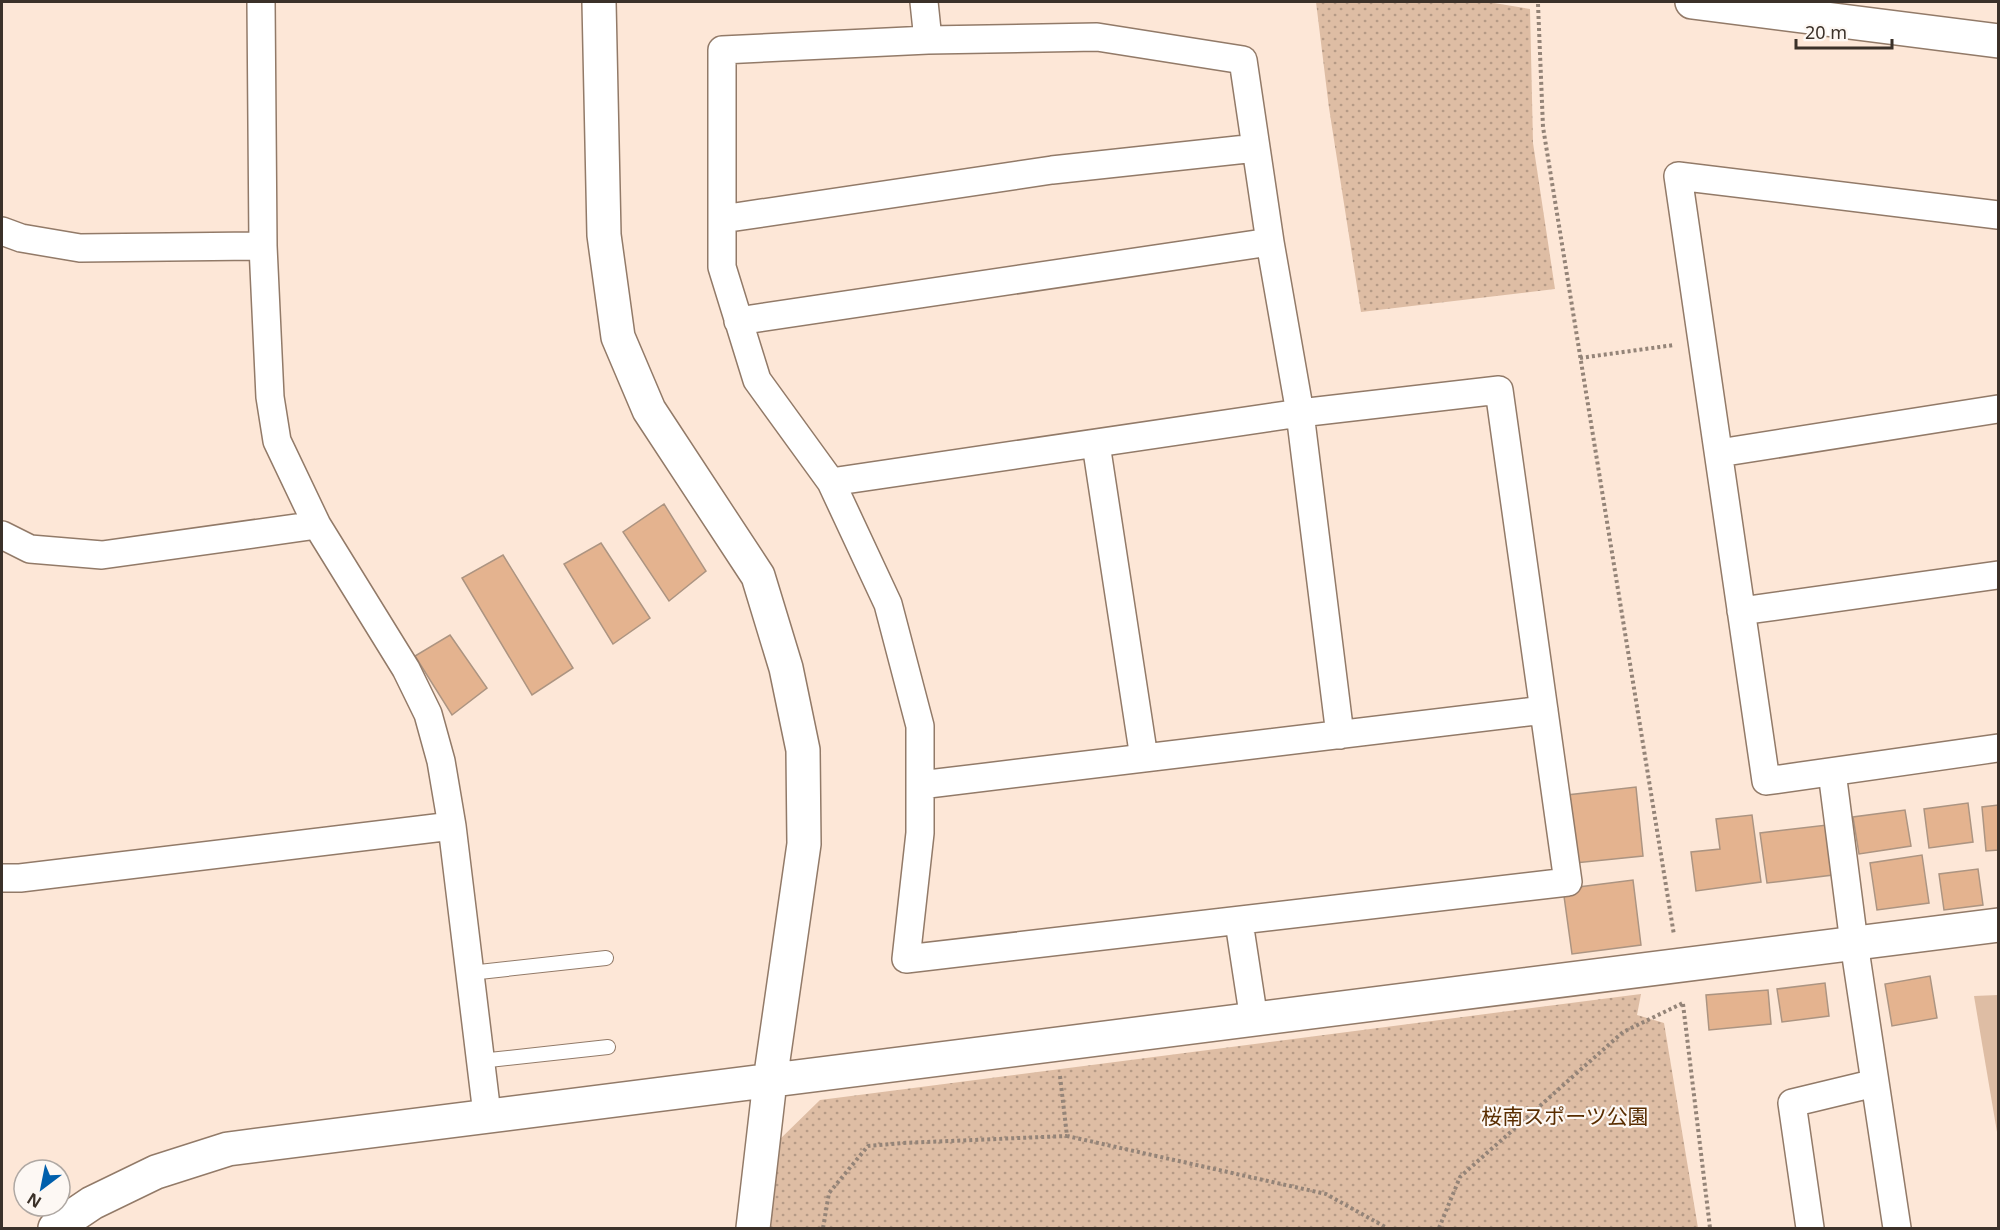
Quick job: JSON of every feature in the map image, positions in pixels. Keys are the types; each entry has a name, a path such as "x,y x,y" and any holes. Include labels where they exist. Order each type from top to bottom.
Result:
{"street":[{"path":"261,2 263,246 270,397 277,441 317,525 406,669 428,714 441,761 452,826 487,1114"},
{"path":"599,2 604,235 618,337 649,410 758,576 786,668 803,750 804,844 770,1081 753,1228"},
{"path":"924,2 928,40"},
{"path":"1692,2 1998,42"},
{"path":"831,482 1299,413 1499,390 1568,882 906,959 920,833 920,726 888,604 831,482 757,381 722,267 722,50 928,40 1097,37 1243,60 1270,242 1299,413 1340,735"},
{"path":"722,219 1052,170 1256,148"},
{"path":"1998,215 1678,176 1766,781 1998,748"},
{"path":"2,231 21,238 80,248 263,246"},
{"path":"738,321 1270,242"},
{"path":"1719,453 1998,409"},
{"path":"1096,444 1144,758"},
{"path":"2,536 30,549 102,555 317,525"},
{"path":"1741,611 1998,574"},
{"path":"920,785 1544,710"},
{"path":"1832,772 1854,943 1897,1228"},
{"path":"2,878 31,877 452,826"},
{"path":"1239,922 1254,1020"},
{"path":"55,1228 92,1203 156,1172 228,1149 487,1114 770,1081 1998,925"},
{"path":"1810,1228 1792,1103 1875,1083"}],"lane":[{"path":"470,973 606,958"},
{"path":"480,1061 608,1047"}],"path":[{"path":"1538,4 1543,127 1674,937"},
{"path":"1580,358 1702,340"},
{"path":"1682,994 1710,1228"},
{"path":"1438,1228 1460,1177 1623,1032 1683,1003"},
{"path":"1059,1072 1067,1136"},
{"path":"823,1228 830,1193 868,1146 1067,1136 1326,1194 1387,1228"}],"green space":[{"path":"1316,2 1488,2 1530,9 1533,143 1555,289 1361,312 1329,108"},
{"name":"桜南スポーツ公園","path":"1641,994 1637,1015 1664,1023 1698,1228 771,1228 777,1142 820,1100"},
{"path":"1998,995 1998,1138 1974,996"}],"building":[{"path":"664,504 706,571 669,601 623,532"},
{"path":"601,543 650,618 613,644 564,564"},
{"path":"503,555 573,668 532,695 462,578"},
{"path":"450,635 487,688 452,715 415,656"},
{"path":"1636,787 1643,856 1575,863 1567,795"},
{"path":"1968,803 1973,842 1929,848 1924,809"},
{"path":"1998,805 1998,850 1986,851 1982,807"},
{"path":"1905,810 1911,846 1859,854 1853,817"},
{"path":"1752,815 1761,882 1696,891 1691,852 1720,849 1716,819"},
{"path":"1827,825 1833,875 1767,883 1760,833"},
{"path":"1922,855 1929,903 1877,910 1870,863"},
{"path":"1978,869 1983,905 1944,910 1939,874"},
{"path":"1633,880 1641,945 1572,954 1563,889"},
{"path":"1930,976 1937,1018 1892,1026 1885,984"},
{"path":"1825,983 1829,1016 1782,1022 1777,989"},
{"path":"1768,990 1771,1024 1709,1030 1706,995"}]}
